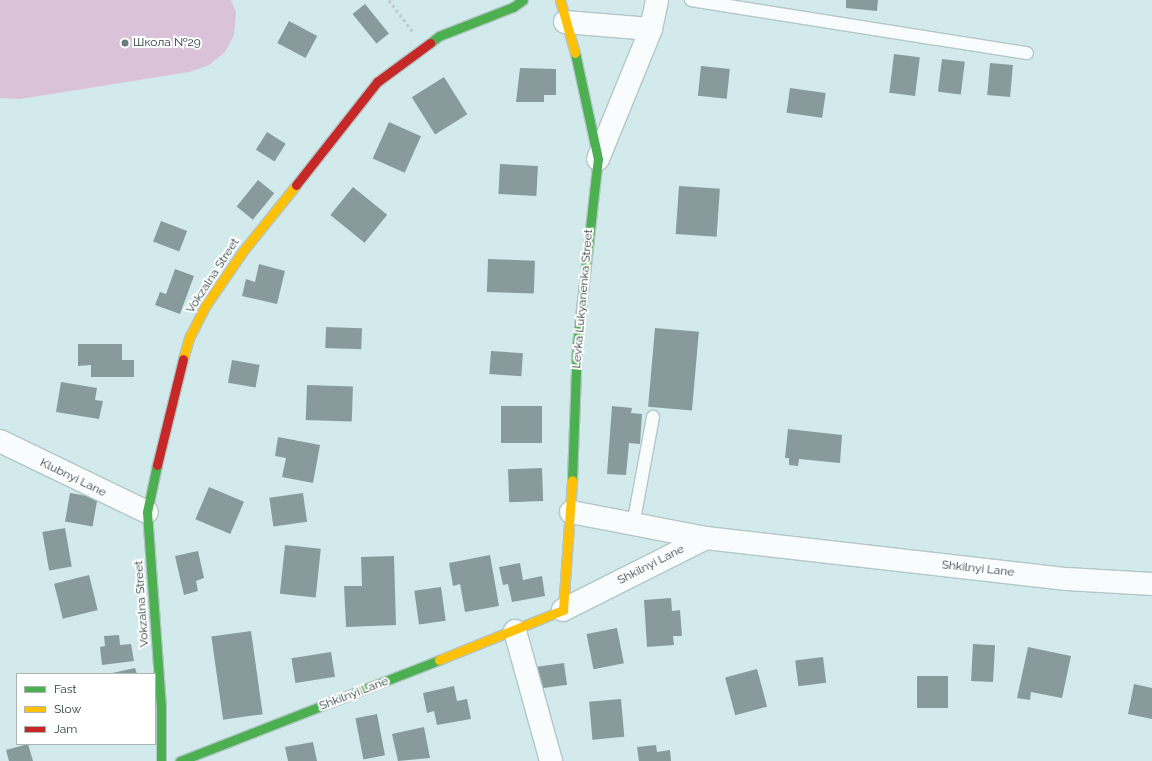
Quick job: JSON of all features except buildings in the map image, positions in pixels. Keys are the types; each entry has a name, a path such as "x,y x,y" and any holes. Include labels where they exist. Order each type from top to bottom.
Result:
{"street":[{"name":"Vokzalna Street","path":"161,761 161,706 148,512 181,363 189,338 206,304 243,251 377,82 423,46 439,36 513,7 523,0"},
{"path":"560,0 565,22 583,80 598,159"},
{"name":"Levka Lukyanenka Street","path":"562,610 571,512 577,345 598,159 650,29 657,0"},
{"path":"565,22 650,29"},
{"name":"Klubnyi Lane","path":"0,441 148,512"},
{"path":"571,512 706,538"},
{"name":"Shkilnyi Lane","path":"180,761 515,631 562,610 706,538 1067,579 1152,584"},
{"path":"515,631 551,761"}],"lane":[{"path":"691,0 1027,53"},
{"path":"633,525 653,417"}],"path":[{"path":"389,0 423,46"}],"shaded area":[{"name":"Школа №29","path":"0,0 231,0 236,12 234,35 225,52 209,65 189,72 20,99 0,98"}],"traffic: fast":[{"path":"430,43 439,36 513,7 523,0"},
{"path":"572,480 577,345 598,159 575,53"},
{"path":"157,465 147,512 161,706 161,761"},
{"path":"180,761 439,660"}],"traffic: slow":[{"path":"560,0 575,53"},
{"path":"183,359 189,338 206,305 243,251 296,185"},
{"path":"439,660 563,610 572,480"}],"traffic: jam":[{"path":"296,185 377,82 430,43"},
{"path":"157,465 183,359"}],"place":[{"name":"Школа №29","path":"125,43"}]}
